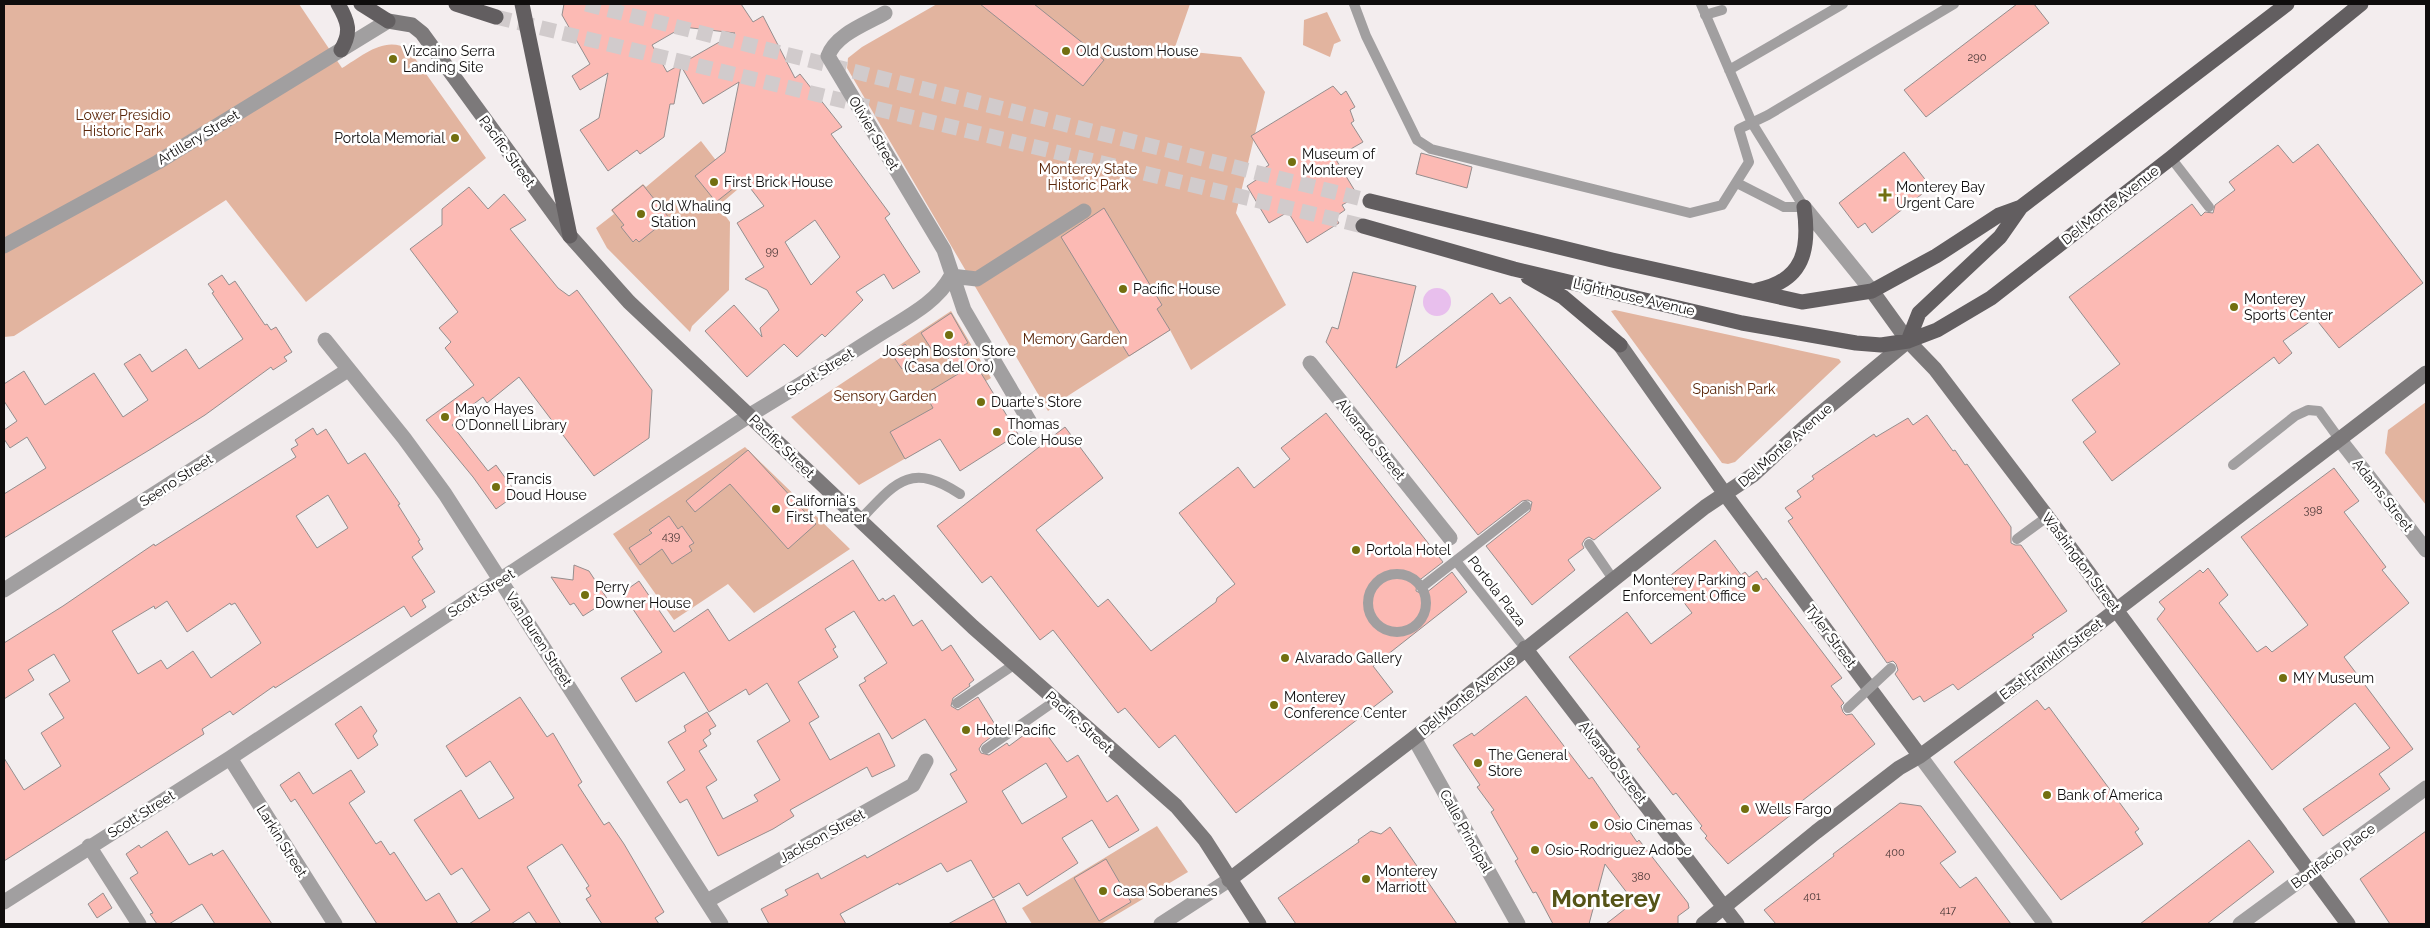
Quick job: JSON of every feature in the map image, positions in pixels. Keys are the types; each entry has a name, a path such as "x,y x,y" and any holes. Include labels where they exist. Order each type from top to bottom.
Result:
{"main road":[{"path":"338,4 348,21 349,28 347,40 341,50"},
{"path":"362,4 388,22"},
{"path":"456,4 496,17"},
{"path":"522,4 570,236"},
{"path":"1908,341 1919,313 2000,237 2021,208 2287,4"},
{"name":"Del Monte Avenue","path":"1229,880 1414,738 1705,507 1753,475 1808,424 1908,341 1936,330 1991,298 2171,158 2362,4"},
{"name":"Pacific Street","path":"388,22 412,25 422,33 570,236 628,302 1055,701 1176,806 1205,840 1259,924"},
{"path":"1370,201 1621,262 1802,302 1872,292 1936,256 1999,215 2021,208"},
{"path":"1752,291 1775,286 1793,274 1802,258 1807,230 1804,207"},
{"name":"Lighthouse Avenue","path":"1363,226 1514,269 1742,323 1856,343 1881,345 1908,341"},
{"name":"Tyler Street","path":"1514,269 1563,297 1620,345 1725,494 1920,756"},
{"name":"Washington Street","path":"1872,292 1908,341 1935,369 2047,517 2348,924"},
{"name":"East Franklin Street","path":"1703,924 1899,768 1920,756 2340,440 2426,373"},
{"name":"Alvarado Street","path":"1525,648 1737,924"}],"street":[{"name":"Olivier Street","path":"885,13 840,38 832,46 828,56 944,250 951,276"},
{"name":"Artillery Street","path":"4,246 151,166 388,22"},
{"name":"Washington Street","path":"1804,207 1872,292"},
{"path":"1031,424 964,310 951,276 976,279 1084,211"},
{"name":"Scott Street","path":"4,902 89,846 230,758 750,415 811,379 924,305 946,286 951,276"},
{"name":"Van Buren Street","path":"325,340 420,459 501,580 721,924"},
{"name":"Alvarado Street","path":"1310,363 1450,538"},
{"name":"Seeno Street","path":"4,590 348,370"},
{"name":"Adams Street","path":"2340,440 2426,550"},
{"name":"Calle Principal","path":"1414,738 1518,924"},
{"name":"Tyler Street","path":"1920,756 2046,924"},
{"name":"Larkin Street","path":"230,758 335,924"},
{"name":"Jackson Street","path":"707,901 913,785 926,761"},
{"name":"Bonifacio Place","path":"2240,924 2426,788"},
{"path":"89,846 139,924"},
{"name":"Del Monte Avenue","path":"1161,924 1229,880"}],"lane":[{"path":"1354,4 1369,44 1417,140 1431,149 1690,213 1722,204 1737,183 1749,162 1738,129 1752,123 1954,4"},
{"path":"1701,4 1752,123 1804,207"},
{"path":"1729,70 1843,4"},
{"path":"1705,15 1722,10"},
{"path":"2171,158 2209,207"},
{"path":"1737,183 1784,207 1804,207"},
{"path":"2233,465 2295,416 2308,410 2319,411 2340,440"},
{"path":"860,520 890,489 906,480 924,477 944,484 960,494"},
{"path":"1456,560 1526,506"},
{"path":"2017,539 2047,517"},
{"path":"1589,544 1613,579"},
{"name":"Portola Plaza","path":"1422,587 1456,560 1525,648"},
{"path":"1397,574 1415,580 1422,587 1427,605 1420,623 1412,629 1394,633 1378,626 1373,620 1369,612 1369,594 1379,580 1397,574"},
{"path":"957,702 1015,664"},
{"path":"1848,708 1891,668"},
{"path":"986,749 1055,701"}],"green space":[{"name":"Lower Presidio Historic Park","path":"4,4 299,4 342,68 374,48 392,44 409,50 486,158 306,302 226,200 14,336 4,337"},
{"name":"Monterey State Historic Park","path":"937,4 1190,4 1174,50 1241,57 1265,92 1236,213 1286,305 1191,370 1170,330 1063,399 1048,411 847,68 848,58 862,47"},
{"path":"1327,12 1341,41 1334,44 1330,57 1303,45 1304,20"},
{"path":"701,141 738,189 718,206 730,222 729,290 692,326 690,332 607,248 596,228 614,214 611,210 643,184 646,187"},
{"name":"Spanish Park","path":"1615,310 1839,359 1841,362 1735,462 1722,463 1611,311"},
{"name":"Sensory Garden","path":"951,311 991,378 914,423 927,446 859,485 791,417"},
{"path":"2426,402 2426,505 2385,453 2388,430"},
{"path":"745,447 850,549 754,613 728,584 674,620 613,534"},
{"path":"1157,826 1188,872 1101,924 1032,924 1022,908"}],"shaded area":[{"path":"1437,288 1447,292 1451,302 1447,312 1437,316 1427,312 1423,302 1427,292"}],"building":[{"path":"564,4 741,4 753,22 763,16 795,78 800,74 842,127 831,134 890,214 885,218 920,272 893,289 884,274 856,292 863,300 825,337 822,334 797,357 784,344 747,377 705,331 734,305 762,337 760,328 779,310 767,290 745,279 764,267 737,223 764,206 744,180 716,202 695,176 725,152 739,82 703,104 681,66 674,104 670,104 664,137 640,154 637,150 608,171 580,130 599,118 608,73 580,90 572,76 590,64 562,15","holes":["683,27 735,33 667,72 652,45","815,220 840,257 811,285 785,242"]},
{"name":"Old Custom House","path":"980,4 1034,4 1104,60 1083,86"},
{"path":"2017,4 2034,4 2049,23 1926,117 1904,90"},
{"name":"Museum of Monterey","path":"1333,86 1341,95 1346,91 1355,107 1350,110 1354,121 1351,123 1363,142 1335,158 1358,196 1342,205 1345,210 1335,217 1339,223 1307,243 1288,212 1269,223 1247,186 1265,174 1263,169 1269,165 1251,136"},
{"name":"Monterey Sports Center","path":"2318,144 2423,283 2339,348 2315,318 2283,341 2292,353 2279,364 2274,357 2112,481 2083,442 2096,432 2072,400 2120,364 2069,297 2192,204 2201,216 2205,212 2213,213 2215,205 2235,190 2229,182 2278,145 2293,163"},
{"name":"Monterey Bay Urgent Care","path":"1904,152 1931,187 1872,233 1865,223 1858,228 1839,203"},
{"path":"1421,153 1472,167 1467,188 1416,174"},
{"name":"Old Whaling Station","path":"643,185 669,218 639,242 636,239 633,242 621,227 624,225 612,210"},
{"path":"469,187 488,209 504,194 526,220 510,229 558,288 569,296 577,290 652,390 649,438 594,476 519,377 487,403 483,397 459,415 461,418 452,425 488,471 496,465 517,494 496,509 473,477 426,420 474,385 445,348 451,342 439,328 458,312 410,249 442,225 442,209"},
{"name":"Pacific House","path":"1104,208 1162,305 1157,309 1170,330 1129,356 1119,340 1123,338 1061,237"},
{"path":"1353,272 1416,286 1396,368 1492,293 1500,304 1510,297 1661,488 1594,540 1589,537 1585,539 1582,544 1584,548 1568,560 1575,570 1532,605 1486,546 1530,511 1532,502 1528,500 1522,501 1478,535 1326,342 1332,327 1338,329"},
{"path":"222,275 229,285 235,281 265,325 267,324 271,330 276,327 292,352 284,357 287,361 273,370 271,367 205,415 4,538 4,494 46,468 27,437 10,448 4,439 4,430 17,421 4,401 4,384 24,371 45,405 94,373 123,417 148,400 124,364 140,354 152,372 186,349 199,369 243,339 208,284"},
{"path":"951,313 968,343 964,345 1018,434 960,471 940,439 905,459 890,432 933,408 925,394 958,374 940,345 932,350 921,333"},
{"path":"905,344 919,358 902,369 891,353"},
{"path":"1326,413 1443,562 1417,582 1416,591 1426,593 1452,572 1467,592 1373,666 1393,692 1236,813 1175,735 1159,748 1125,708 1118,713 1053,630 1040,640 991,576 982,583 937,526 1065,427 1103,478 1036,530 1098,607 1108,599 1151,651 1216,602 1217,598 1235,584 1179,513 1238,467 1254,488 1290,459 1281,448"},
{"path":"1927,415 1953,451 1955,450 1965,465 1967,464 2011,527 2011,543 2021,545 2067,611 2032,635 2034,637 1958,690 1953,684 1924,702 1920,696 1913,700 1895,674 1898,670 1896,664 1893,661 1887,663 1788,521 1793,518 1785,508 1801,497 1797,491 1814,479 1812,476 1874,434 1876,437 1908,418 1913,425"},
{"path":"313,428 317,435 326,429 348,464 365,453 400,504 398,505 420,540 418,541 423,549 412,557 435,592 422,600 426,607 411,617 404,606 275,688 274,686 233,715 230,711 202,729 204,734 4,861 4,758 24,790 61,766 41,733 64,718 49,694 70,681 54,654 28,670 34,680 4,699 4,643 63,606 154,544 155,546 296,457 291,449 298,445 295,440","holes":["328,495 348,528 317,548 296,516","167,601 187,632 230,603 231,605 235,603 261,643 211,678 193,651 167,669 161,660 138,674 112,631 154,606 155,609"]},
{"name":"California's First Theater","path":"748,450 816,524 788,549 730,484 695,512 686,501"},
{"path":"2334,468 2359,501 2344,512 2386,567 2382,570 2409,603 2344,657 2413,749 2379,774 2390,789 2323,836 2303,809 2390,748 2355,703 2272,770 2157,619 2165,609 2159,602 2200,570 2203,573 2208,568 2228,595 2219,603 2257,652 2266,646 2272,652 2308,625 2241,537"},
{"path":"669,516 678,529 682,526 694,543 689,546 692,551 672,564 662,549 640,565 629,548 652,533 649,530"},
{"path":"1715,540 1741,575 1745,572 1749,577 1757,571 1763,580 1766,578 1842,678 1831,686 1844,703 1841,706 1843,712 1846,715 1852,714 1875,744 1798,804 1801,807 1728,864 1705,838 1707,836 1700,828 1702,826 1676,793 1673,795 1637,749 1640,747 1569,657 1627,612 1651,644 1692,613 1666,579"},
{"path":"853,560 879,601 883,598 885,601 894,595 913,626 922,620 942,651 951,645 974,680 969,684 970,686 953,698 951,706 958,710 978,697 999,731 982,744 979,749 981,753 989,755 1007,743 1009,746 1032,729 1034,733 1042,728 1067,762 1078,755 1107,802 1117,795 1139,830 1109,848 1092,820 1062,838 1078,863 1027,896 1019,883 993,898 971,860 947,872 941,863 899,885 898,883 840,914 846,924 769,924 761,909 788,895 785,890 818,873 821,879 865,855 867,858 967,802 950,774 957,770 925,719 892,739 859,685 866,681 864,678 887,663 854,611 825,629 836,647 833,649 838,657 798,682 819,717 809,723 830,760 879,733 895,766 872,777 867,767 790,810 794,816 773,829 718,856 687,799 680,803 667,782 685,770 668,742 686,731 684,726 707,712 716,726 709,730 711,734 703,740 707,746 699,751 717,780 706,787 723,819 758,801 754,795 780,780 757,741 790,721 767,683 749,695 746,689 709,712 684,672 636,702 621,678 662,652 622,593 639,581 674,632 708,609 729,641","holes":["1046,763 1067,797 1022,824 1002,791"]},
{"name":"Perry Downer House","path":"574,565 589,571 608,600 583,616 574,603 570,605 551,577 573,580"},
{"path":"1526,696 1589,779 1592,777 1637,842 1639,840 1688,903 1689,908 1678,916 1678,924 1606,924 1634,902 1605,864 1589,924 1553,924 1536,892 1533,893 1515,861 1518,859 1491,812 1494,810 1477,787 1480,785 1453,745 1472,733 1474,736"},
{"path":"520,697 547,737 553,733 582,782 578,785 604,825 609,822 624,844 664,912 655,918 659,924 602,924 586,899 591,896 586,888 589,886 562,844 527,867 561,924 537,924 529,912 511,924 469,924 490,910 462,868 451,875 414,820 461,790 479,819 514,798 490,761 466,777 446,746"},
{"name":"Bank of America","path":"2037,700 2045,710 2049,707 2139,829 2135,832 2143,844 2061,900 1954,762"},
{"path":"361,706 377,731 373,736 378,745 358,759 335,724"},
{"path":"351,770 365,792 349,803 376,844 381,841 390,855 394,852 426,901 439,893 458,924 377,924 295,799 291,802 280,785 299,772 313,794"},
{"path":"1900,803 1921,806 1956,852 1940,863 1960,888 1976,877 2011,924 1776,924 1764,910"},
{"name":"Monterey Marriott","path":"1390,827 1457,924 1296,924 1278,898 1359,842 1358,840 1371,831 1381,834"},
{"path":"167,831 189,865 212,853 213,856 223,850 272,924 215,924 202,904 169,924 157,924 150,914 153,913 130,878 138,873 126,854 139,845 141,848"},
{"path":"2426,831 2426,924 2390,924 2360,879"},
{"path":"2249,840 2274,872 2207,924 2140,924"},
{"name":"Casa Soberanes","path":"1106,859 1131,902 1099,921 1074,878"},
{"path":"103,893 112,908 97,918 88,904"},
{"path":"994,899 1007,924 948,924"}],"tunnel":[{"path":"586,4 1370,201"},
{"path":"496,17 1363,226"}],"place":[{"name":"Old Custom House","path":"1066,51"},
{"name":"Vizcaino Serra Landing Site","path":"393,59"},
{"name":"Portola Memorial","path":"455,138"},
{"name":"Museum of Monterey","path":"1292,162"},
{"name":"First Brick House","path":"714,182"},
{"name":"Monterey Bay Urgent Care","path":"1885,195"},
{"name":"Old Whaling Station","path":"641,214"},
{"name":"Pacific House","path":"1123,289"},
{"name":"Monterey Sports Center","path":"2234,307"},
{"name":"Joseph Boston Store (Casa del Oro)","path":"949,335"},
{"name":"Duarte's Store","path":"981,402"},
{"name":"Mayo Hayes O'Donnell Library","path":"445,417"},
{"name":"Thomas Cole House","path":"997,432"},
{"name":"Francis Doud House","path":"496,487"},
{"name":"California's First Theater","path":"776,509"},
{"name":"Portola Hotel","path":"1356,550"},
{"name":"Monterey Parking Enforcement Office","path":"1756,588"},
{"name":"Perry Downer House","path":"585,595"},
{"name":"Alvarado Gallery","path":"1285,658"},
{"name":"MY Museum","path":"2283,678"},
{"name":"Monterey Conference Center","path":"1274,705"},
{"name":"Hotel Pacific","path":"966,730"},
{"name":"The General Store","path":"1478,763"},
{"name":"Bank of America","path":"2047,795"},
{"name":"Wells Fargo","path":"1745,809"},
{"name":"Osio Cinemas","path":"1594,825"},
{"name":"Osio-Rodriguez Adobe","path":"1535,850"},
{"name":"Monterey Marriott","path":"1366,879"},
{"name":"Casa Soberanes","path":"1103,891"}],"district":[{"name":"Monterey","path":"1606,899"}],"park label":[{"name":"Memory Garden","path":"1075,339"}]}
